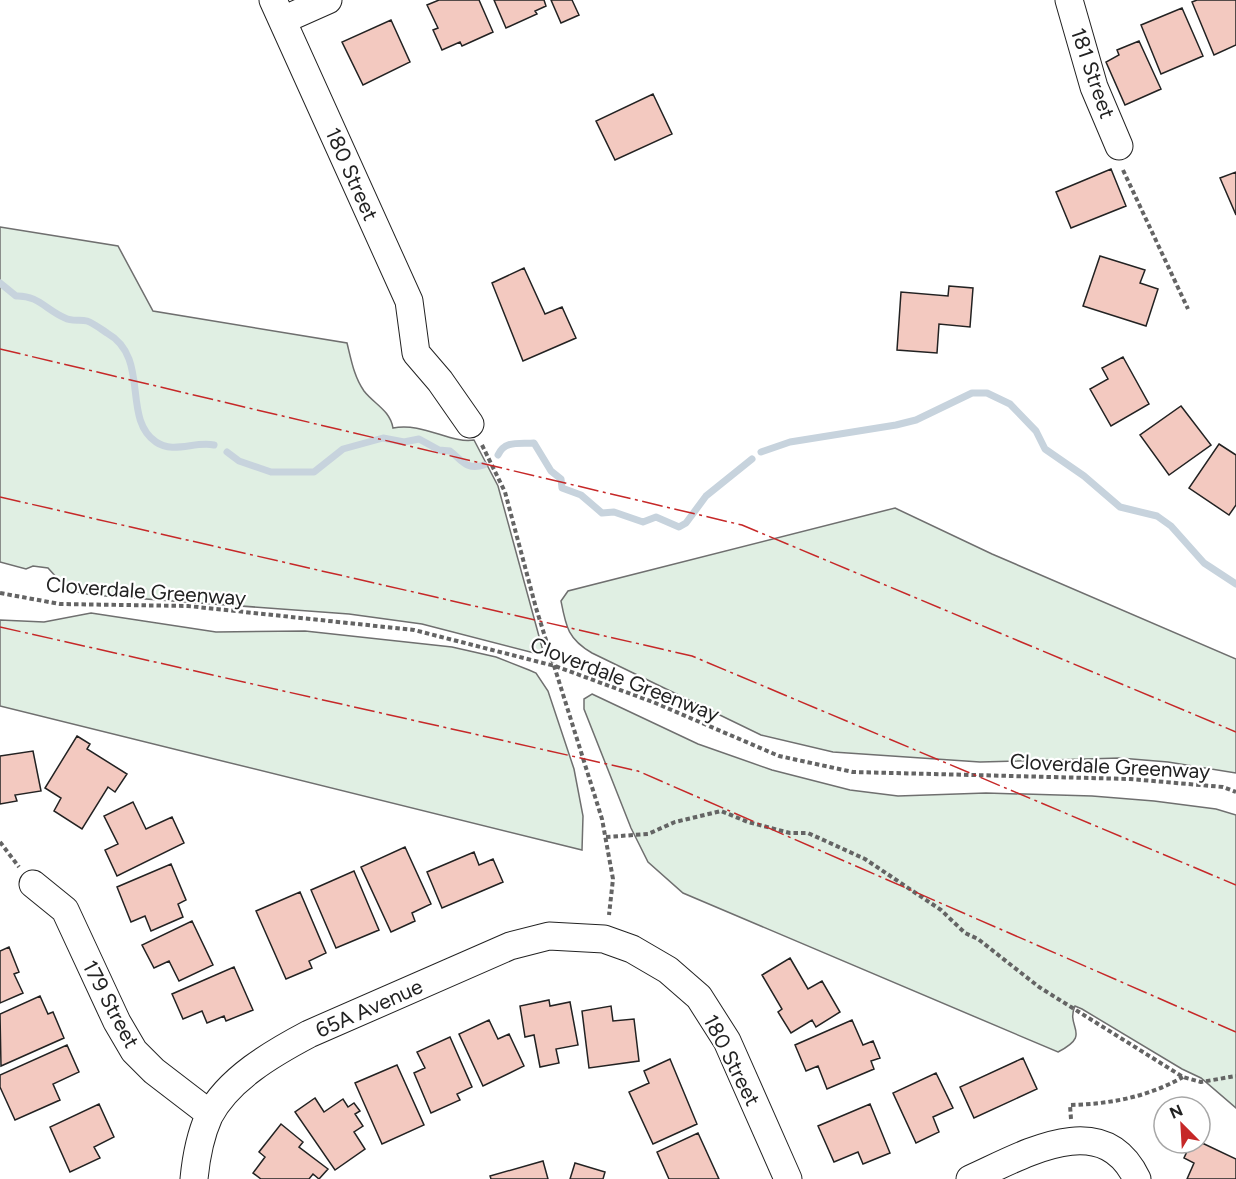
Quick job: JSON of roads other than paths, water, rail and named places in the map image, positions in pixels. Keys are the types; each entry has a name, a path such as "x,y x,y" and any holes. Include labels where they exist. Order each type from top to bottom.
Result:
{"street":[{"path":"278,10 327,0"},
{"name":"181 Street","path":"1069,0 1094,87 1119,146"},
{"name":"180 Street","path":"278,10 410,301 416,353 440,381 442,388 470,424"},
{"name":"179 Street","path":"33,884 65,910 117,1022 134,1051 154,1071 210,1114"},
{"name":"180 Street","path":"549,936 604,939 632,949 668,969 699,997 727,1041 788,1179"},
{"name":"65A Avenue","path":"210,1114 228,1091 278,1050 309,1034 510,946 549,936"},
{"path":"194,1179 201,1138 210,1114"},
{"path":"970,1179 1048,1145 1073,1140 1095,1141 1114,1150 1130,1165 1137,1179"}],"waterway":[{"path":"0,283 16,296 36,300 58,315 92,323 120,344 133,372 140,418 146,431 156,442 170,447 214,445"},
{"path":"761,452 790,442 916,420 972,393 987,393 1010,404 1036,431 1045,449 1084,476 1120,507 1157,516 1171,526 1204,563 1236,584"},
{"path":"227,452 239,461 271,472 314,472 343,449 383,438 404,442 419,439 439,450 450,451 468,465 484,465"},
{"path":"498,455 504,447 509,445 534,443 551,471 561,479 562,488 581,495 602,513 614,512 643,522 656,517 679,527 686,523 706,496 752,459"}]}
